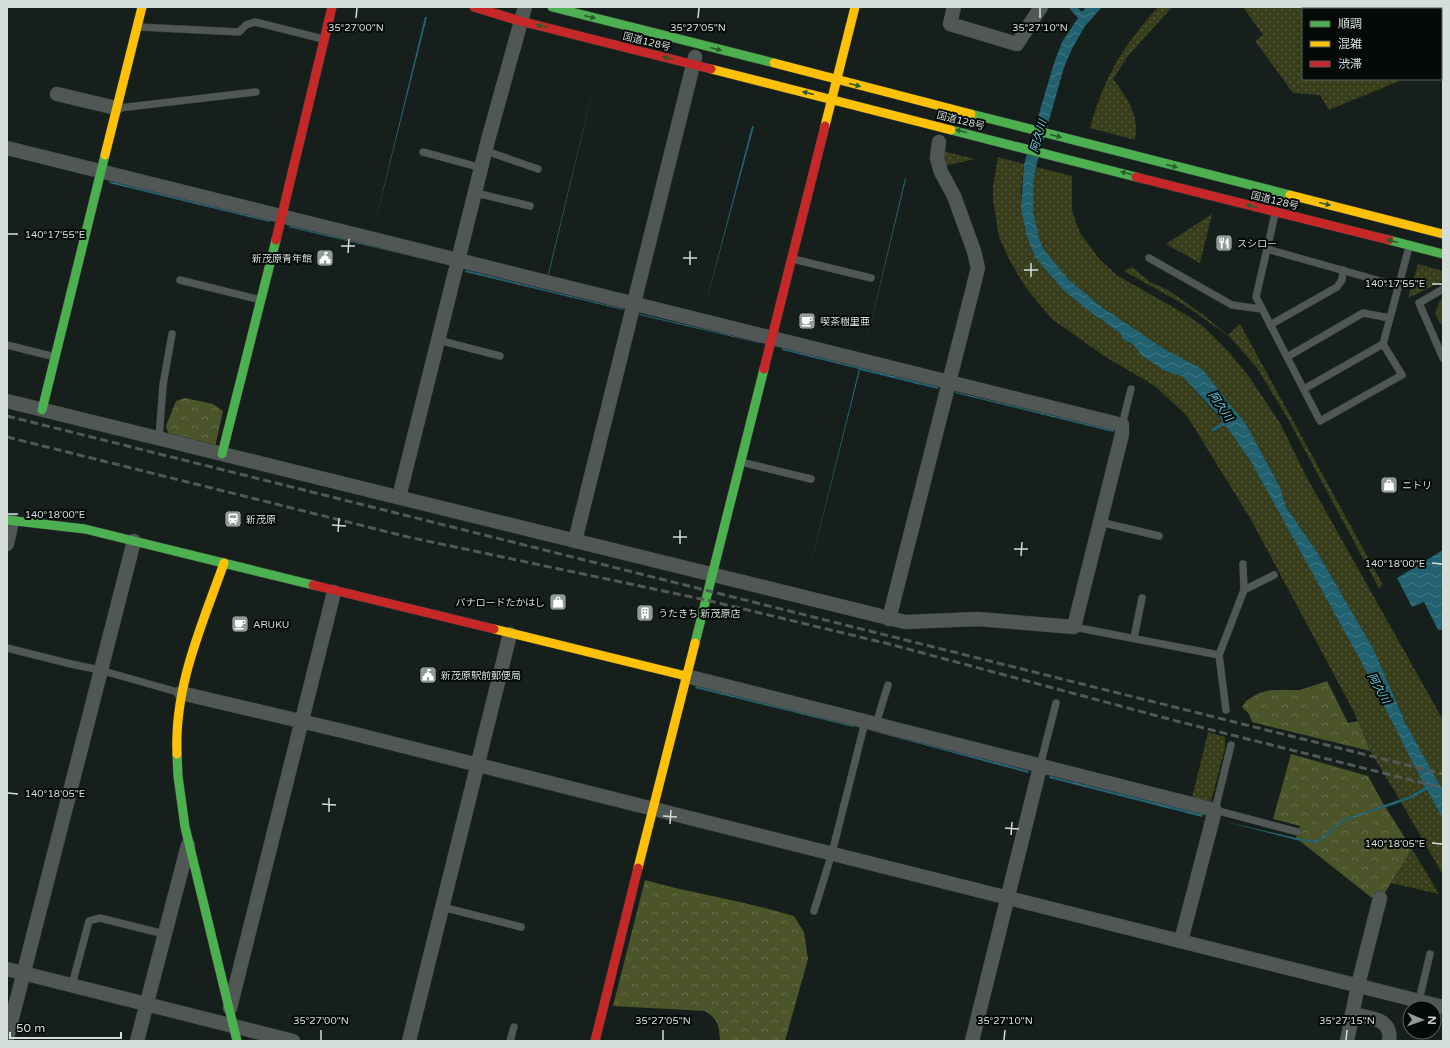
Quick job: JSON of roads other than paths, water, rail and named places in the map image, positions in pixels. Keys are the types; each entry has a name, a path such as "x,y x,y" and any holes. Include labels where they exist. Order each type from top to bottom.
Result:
{"main road":[{"path":"42,410 142,7"},
{"path":"222,454 262,300 323,39 332,7"},
{"name":"国道128号","path":"474,7 520,21 831,98 1443,254"},
{"name":"国道128号","path":"552,7 1005,124 1443,234"},
{"path":"595,1041 855,7"},
{"path":"10,520 85,529 334,592 686,676"},
{"path":"224,563 188,666 181,693 178,721 176,774 179,800 188,844 237,1041"}],"street":[{"path":"399,497 486,151 525,7"},
{"path":"954,7 950,24 1017,44 1041,7"},
{"path":"575,541 698,45"},
{"path":"57,94 116,108"},
{"path":"889,619 977,275 978,261 954,196 941,172 937,158 939,142"},
{"path":"7,148 282,215 1122,425 1122,434 1074,627 978,619 905,622 7,401"},
{"path":"7,544 10,520"},
{"path":"7,1038 134,541"},
{"path":"230,1008 334,592"},
{"path":"409,1041 510,634"},
{"path":"686,676 1040,767 1216,810 1181,941"},
{"path":"181,693 654,808 1419,1000"},
{"path":"972,1041 1040,767"},
{"path":"136,1041 188,844"},
{"path":"1347,1041 1358,985 1380,898"},
{"path":"7,969 293,1041"},
{"path":"1352,1014 1381,1020 1388,1026 1391,1033 1389,1041"}],"lane":[{"path":"138,26 239,32 246,25 255,22 323,39"},
{"path":"116,108 256,92"},
{"path":"486,151 538,169"},
{"path":"423,152 482,168"},
{"path":"476,193 530,206"},
{"path":"1276,212 1256,297 1320,421 1402,375 1383,344"},
{"path":"1304,389 1383,344 1410,245"},
{"path":"1267,249 1398,286"},
{"path":"1149,258 1232,305 1261,309"},
{"path":"791,259 870,278"},
{"path":"1270,325 1337,287 1342,280 1343,270"},
{"path":"180,280 262,300"},
{"path":"1443,290 1418,303 1443,358"},
{"path":"1287,357 1363,313 1390,318"},
{"path":"159,438 163,385 172,334"},
{"path":"438,340 500,356"},
{"path":"7,345 55,357"},
{"path":"1122,425 1131,389"},
{"path":"740,462 811,479"},
{"path":"1100,522 1159,536"},
{"path":"1226,710 1219,655 1244,590 1243,564"},
{"path":"1244,590 1274,575"},
{"path":"1134,638 1142,598"},
{"path":"1074,627 1219,655"},
{"path":"7,648 100,670 181,693"},
{"path":"814,912 870,723 888,685"},
{"path":"1040,767 1056,703"},
{"path":"1231,744 1216,810 1298,832"},
{"path":"442,908 520,927"},
{"path":"72,985 89,921 100,918 164,934"},
{"path":"1419,1000 1430,954"},
{"path":"510,1041 514,1027"}],"water":[{"name":"阿久川","path":"1068,7 1077,7 1082,12 1086,7 1102,7 1085,26 1064,67 1036,167 1033,185 1033,212 1043,248 1068,279 1103,308 1163,348 1202,369 1246,424 1280,487 1286,507 1319,555 1374,650 1405,722 1443,791 1443,819 1427,790 1410,799 1344,821 1318,843 1296,840 1222,821 1296,838 1317,841 1342,820 1410,796 1425,787 1365,669 1250,460 1225,425 1213,432 1211,429 1223,422 1219,416 1183,377 1163,370 1141,355 1133,344 1124,340 1120,333 1063,290 1035,257 1026,234 1021,208 1024,164 1054,63 1062,42 1078,18"},
{"path":"425,17 427,17 373,231"},
{"path":"599,64 549,274 548,274"},
{"path":"752,126 754,126 703,314"},
{"path":"905,178 906,179 864,352"},
{"path":"110,181 270,220 269,222 109,183"},
{"path":"290,226 447,264 448,265 288,227"},
{"path":"466,270 623,309 623,310 465,272"},
{"path":"639,315 759,342 759,343"},
{"path":"782,348 939,387 938,389 860,370 805,587 859,369 782,350"},
{"path":"956,392 1114,430 1113,432 955,393"},
{"path":"1443,550 1443,630 1438,630 1424,602 1412,607 1397,578"},
{"path":"696,686 853,725 853,727 695,688"},
{"path":"873,729 1029,771 1028,773 872,731"},
{"path":"1050,776 1203,814 1202,817 1049,778"}],"railway":[{"path":"7,416 1443,774"},
{"path":"7,437 408,537 706,600 889,644 1180,722 1443,788"}],"place":[{"name":"スシロー","path":"1224,243"},
{"name":"新茂原青年館","path":"325,258"},
{"name":"喫茶樹里亜","path":"807,321"},
{"name":"ニトリ","path":"1389,485"},
{"name":"新茂原","path":"233,519"},
{"name":"パナロードたかはし","path":"558,602"},
{"name":"うたきち 新茂原店","path":"645,613"},
{"name":"ARUKU","path":"240,624"},
{"name":"新茂原駅前郵便局","path":"428,675"}]}
